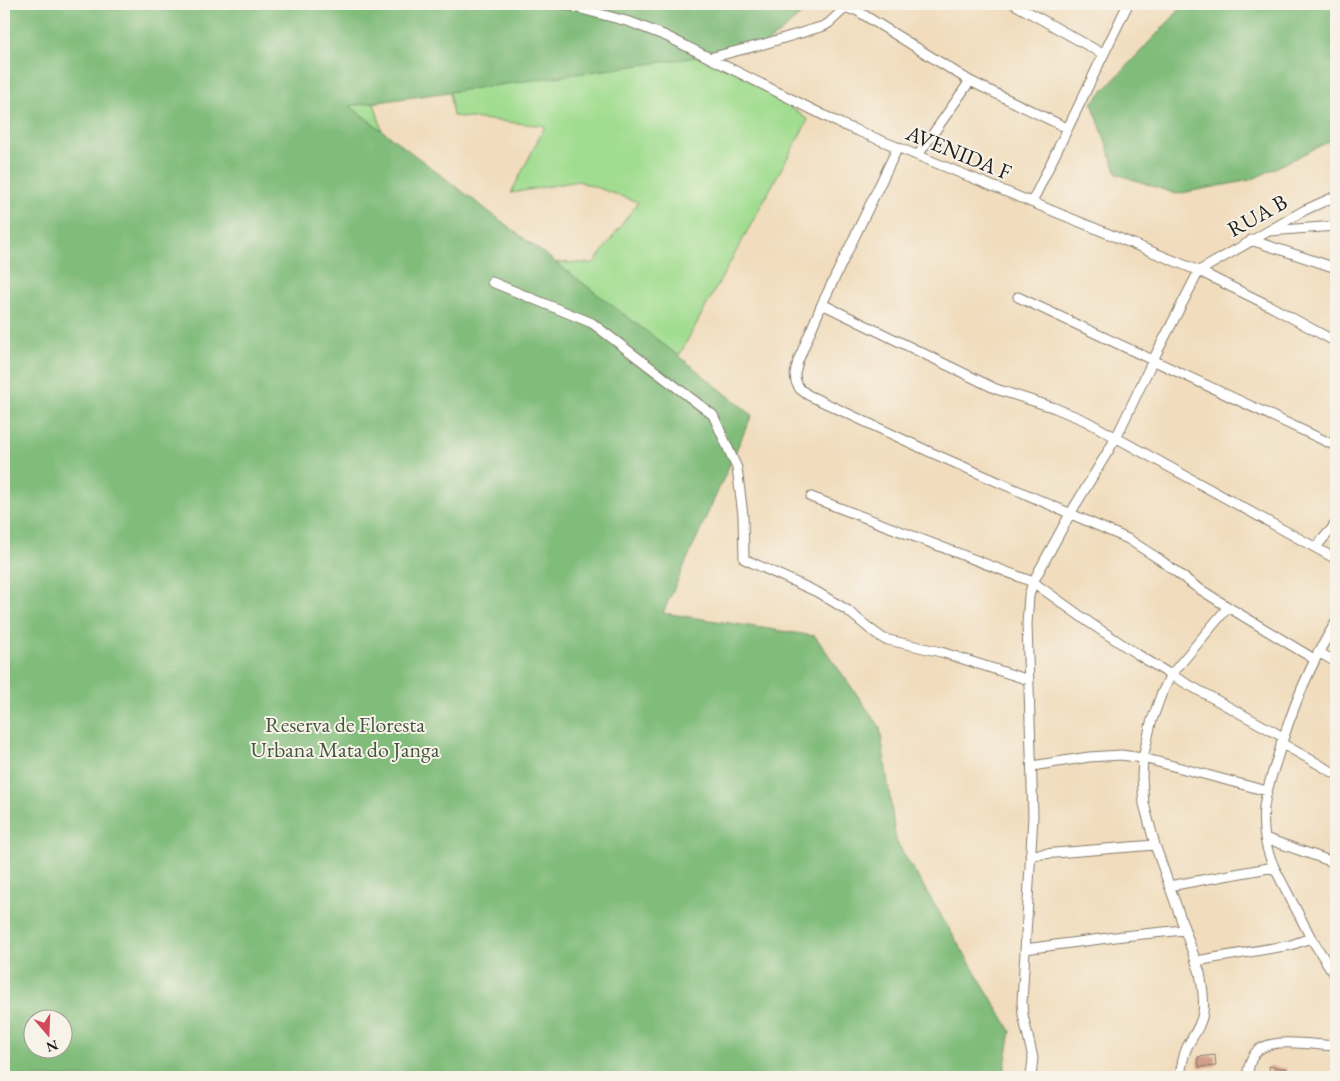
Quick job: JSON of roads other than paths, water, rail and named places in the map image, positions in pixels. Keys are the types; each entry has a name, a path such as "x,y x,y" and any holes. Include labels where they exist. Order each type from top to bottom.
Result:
{"street":[{"name":"AVENIDA F","path":"563,4 630,22 666,36 841,124 1198,271 1270,306 1336,342"},
{"path":"1014,4 1102,54"},
{"path":"1032,202 1102,54 1128,4"},
{"path":"709,58 824,26 829,24 844,6 868,16 970,81 1067,128"},
{"path":"918,155 970,81"},
{"path":"898,147 822,304 798,360 795,374 800,389 808,395 930,452 1128,539 1228,607 1316,655 1336,662"},
{"name":"RUA B","path":"1198,271 1305,210 1336,196"},
{"path":"1266,232 1336,226"},
{"path":"1250,240 1336,268"},
{"path":"1031,1077 1033,1058 1022,1002 1033,816 1027,624 1029,596 1033,582 1070,514 1116,438 1198,271"},
{"path":"492,282 592,323 713,415 738,468 743,515 744,559 817,592 847,610 884,638 941,652 1029,680"},
{"path":"1018,297 1336,446"},
{"path":"822,304 996,389 1055,408 1086,421 1336,559"},
{"path":"811,497 1033,582 1090,623 1171,675 1336,774"},
{"path":"1316,548 1325,535 1335,527 1336,522"},
{"path":"1180,1077 1186,1049 1204,1012 1203,992 1196,961 1154,845 1144,804 1142,777 1151,723 1161,695 1171,675 1228,607"},
{"path":"1336,622 1316,655 1282,740 1264,806 1265,838 1269,856 1311,938 1336,977"},
{"path":"1032,766 1089,756 1121,755 1144,758 1267,791"},
{"path":"1265,838 1333,862"},
{"path":"1030,855 1154,845"},
{"path":"1169,886 1274,867"},
{"path":"1025,949 1184,930"},
{"path":"1196,961 1291,945 1311,938"},
{"path":"1248,1077 1252,1056 1260,1049 1271,1044 1282,1042 1336,1046"}],"park label":[{"name":"Reserva de Floresta Urbana Mata do Janga","path":"345,736"}]}
